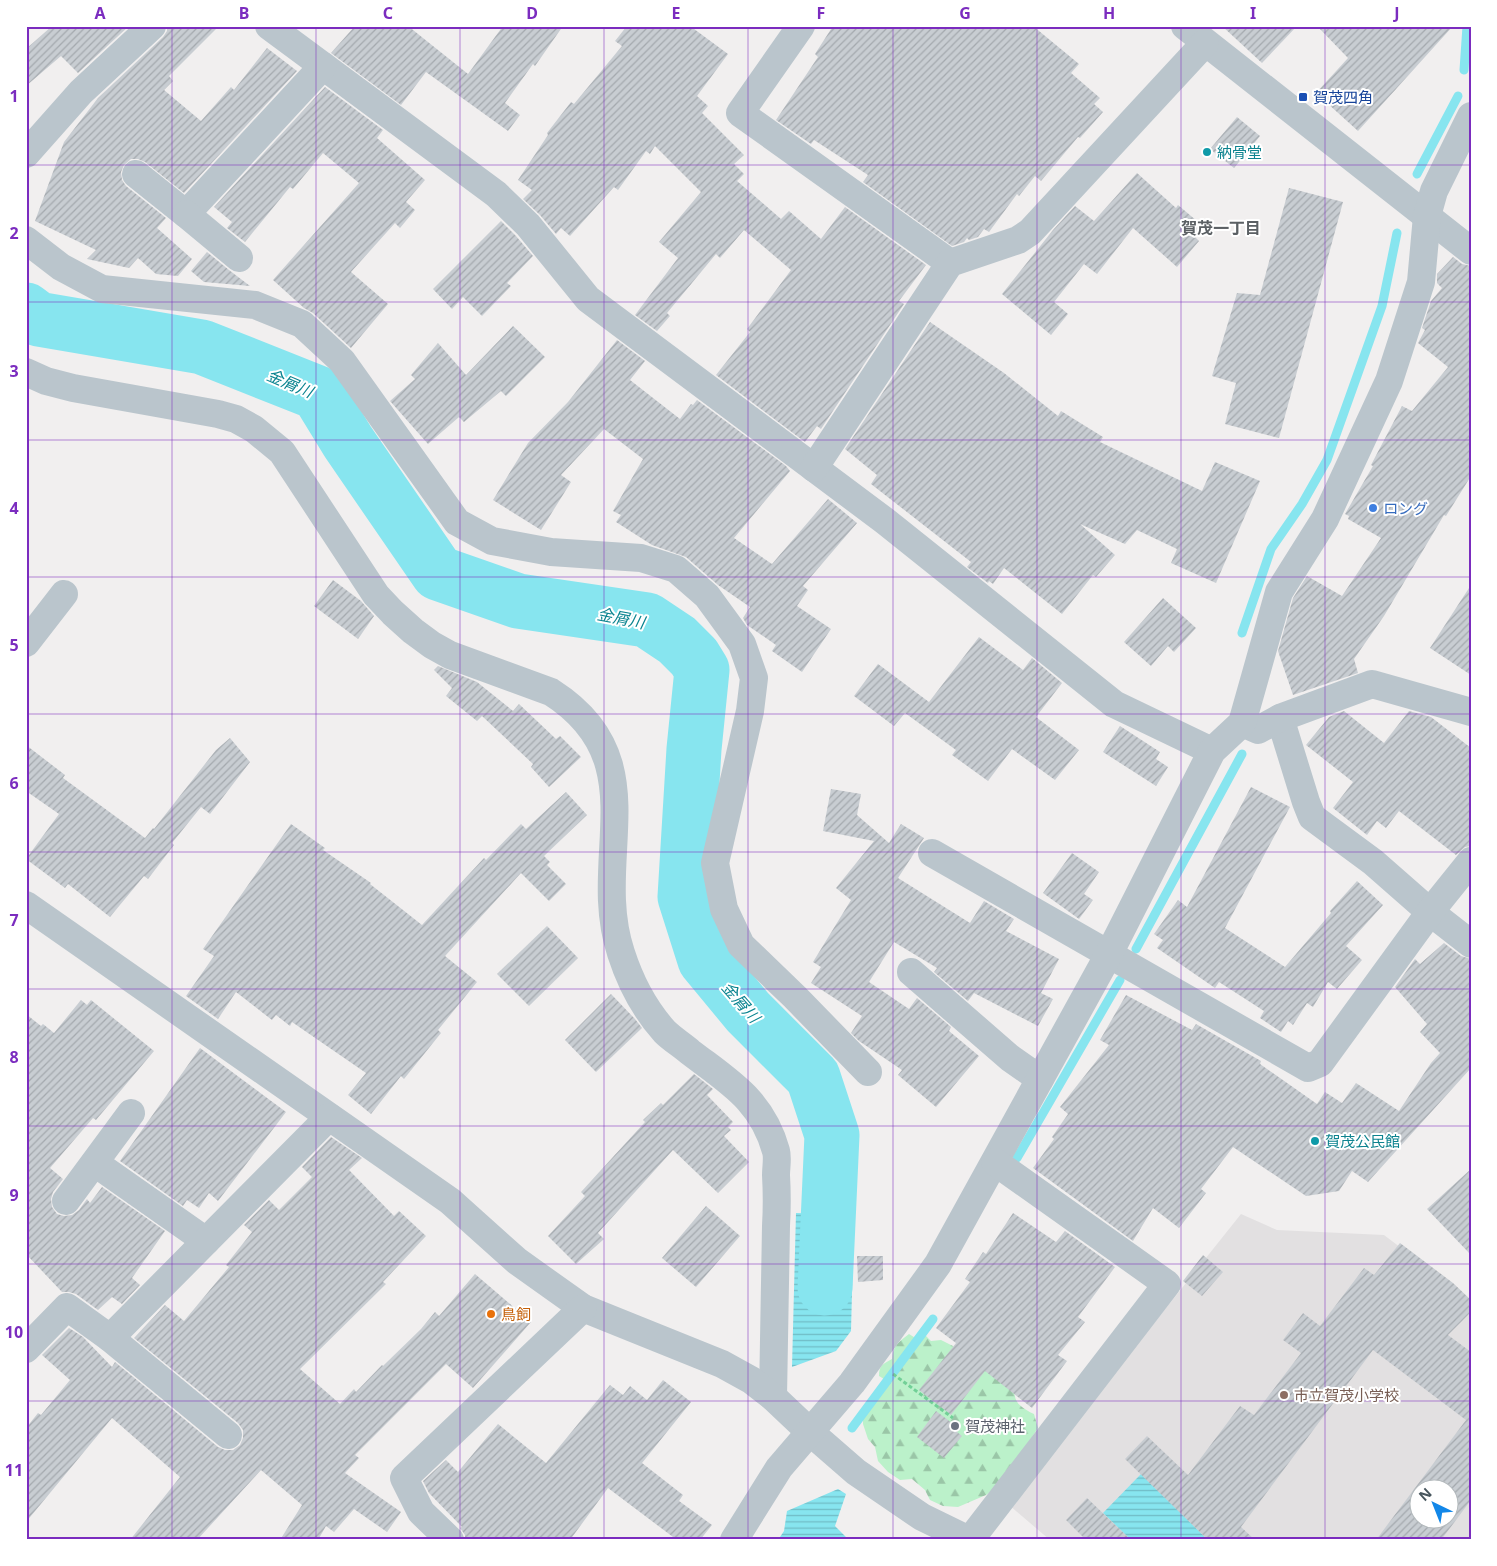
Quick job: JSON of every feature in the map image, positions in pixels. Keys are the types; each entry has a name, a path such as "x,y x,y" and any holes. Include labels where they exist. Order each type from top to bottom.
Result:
{"street":[{"path":"26,154 81,92 152,26"},
{"path":"269,26 496,194 528,225 588,299 885,521 1114,704 1212,750"},
{"path":"801,26 740,113 950,263"},
{"path":"814,468 950,263 1018,240 1030,232 1195,34 1471,251"},
{"path":"186,214 323,66"},
{"path":"734,1540 779,1468 852,1383 938,1264 1109,954 1212,750 1242,723 1279,592 1325,519 1389,382 1421,282 1426,216 1434,191 1471,116"},
{"path":"136,174 239,258"},
{"path":"26,240 61,267 102,289 255,305 302,324 342,361 457,522 492,541 552,552 642,558 676,569 707,596 742,644 754,678 750,711 715,864 724,909 741,945 868,1072"},
{"path":"26,372 46,381 73,388 218,414 236,419 254,428 282,452 364,578 393,613 426,640 450,655 551,692 565,701 584,719 594,732 611,768 614,788 616,808 611,908 615,932 628,973 651,1014 666,1033 747,1097 761,1114 776,1152 773,1396"},
{"path":"26,643 64,594"},
{"path":"1242,723 1258,730 1280,718 1372,684 1471,712"},
{"path":"1280,718 1312,817 1373,862 1430,912 1471,944"},
{"path":"932,853 1308,1068 1320,1063 1430,912 1471,861"},
{"path":"26,905 450,1201 517,1261 583,1308 722,1364 751,1380 773,1396 810,1432 856,1472 922,1517 970,1540 1167,1284 995,1162"},
{"path":"911,972 1010,1058 1040,1079"},
{"path":"66,1201 131,1113"},
{"path":"110,1338 329,1117"},
{"path":"95,1164 206,1241"},
{"path":"26,1349 67,1307 110,1338 228,1435"},
{"path":"450,1540 421,1512 404,1478 583,1308"}],"path":[{"path":"886,1369 952,1418"}],"shaded area":[{"name":"市立賀茂小学校","path":"1241,1214 1277,1230 1384,1235 1471,1301 1471,1540 1050,1540 1009,1505"}],"green space":[{"path":"909,1334 917,1339 924,1334 931,1341 941,1340 953,1346 957,1359 1013,1377 1016,1400 1022,1407 1034,1414 1038,1428 1003,1480 997,1482 997,1487 986,1495 958,1507 943,1506 930,1500 925,1490 912,1479 900,1480 888,1472 878,1461 875,1447 868,1439 863,1424 863,1414 876,1396 880,1395 882,1388 889,1382 879,1376 881,1367 892,1359 895,1347"}],"water":[{"path":"796,1213 854,1215 851,1331 836,1351 792,1367"},
{"path":"1141,1474 1208,1540 1131,1540 1103,1513"},
{"path":"838,1489 846,1494 835,1526 849,1540 778,1540 784,1531 787,1511"}],"building":[{"path":"52,26 129,26 78,73 61,56 26,86 26,49"},
{"path":"167,26 219,26 169,76 173,81 164,90 201,121 231,87 234,90 267,48 297,71 184,193 145,162 131,159 124,165 121,172 122,180 126,186 166,218 157,228 192,259 178,276 156,274 138,258 129,268 87,259 96,250 35,221 64,142 98,98 163,37 167,31"},
{"path":"355,26 408,26 468,74 503,26 563,26 535,66 533,64 505,103 520,115 508,131 426,72 401,105 331,53"},
{"path":"627,26 690,26 728,54 697,96 708,106 702,113 744,155 734,164 744,174 737,181 781,219 789,211 821,239 845,207 926,265 899,301 904,304 821,429 817,426 805,442 716,375 750,332 747,329 791,270 744,230 720,258 716,254 667,313 670,316 657,331 635,315 678,258 659,242 701,192 655,146 650,154 646,151 618,190 614,187 570,236 561,228 556,234 523,199 532,190 518,180 548,135 547,133 571,102 574,104 622,46 615,41"},
{"path":"833,26 1033,26 1079,64 1071,73 1100,98 1094,104 1103,112 1080,138 1078,137 1041,181 1035,176 1019,196 1017,194 989,232 984,229 978,237 969,240 967,238 964,242 952,246 863,182 868,175 814,140 811,144 776,120 818,57 815,54"},
{"path":"1222,26 1297,26 1262,63"},
{"path":"1317,26 1453,26 1358,131 1316,93 1348,58"},
{"path":"325,87 383,130 377,138 425,180 406,202 415,210 400,228 395,223 351,272 388,304 351,348 273,280 359,183 323,153 293,189 290,187 245,242 227,228 232,222 214,207"},
{"path":"1237,117 1260,136 1234,168 1210,149"},
{"path":"1137,173 1176,208 1178,205 1204,227 1195,237 1199,241 1177,267 1133,228 1097,274 1084,264 1054,302 1068,314 1051,335 1002,294 1053,230 1075,206 1094,221"},
{"path":"1289,188 1343,202 1279,438 1225,424 1236,383 1212,376 1237,293 1260,295"},
{"path":"501,221 533,256 507,283 511,286 482,316 463,297 452,309 433,289"},
{"path":"207,252 250,286 204,282 191,271"},
{"path":"1453,257 1462,264 1471,266 1471,476 1446,516 1444,515 1384,616 1354,659 1358,673 1293,695 1278,651 1293,598 1307,576 1342,596 1381,538 1348,519 1349,516 1345,514 1373,466 1371,465 1402,406 1412,411 1448,367 1418,343 1425,330 1422,328 1431,301 1442,288 1437,283 1437,274"},
{"path":"930,322 1004,373 1058,416 1061,411 1103,437 1100,442 1202,491 1215,462 1260,481 1216,583 1171,563 1177,549 1137,530 1125,544 1080,524 1115,555 1096,577 1093,575 1062,614 1004,568 993,584 989,581 988,583 967,567 971,562 871,484 877,475 845,449"},
{"path":"513,326 545,357 506,396 501,391 464,422 459,417 428,444 390,401 415,379 411,375 438,343 466,375"},
{"path":"617,340 645,361 630,380 680,419 691,404 693,405 697,400 786,466 790,471 734,538 772,564 828,499 857,523 803,586 808,590 797,606 831,629 802,672 772,651 776,645 747,625 743,618 750,607 718,585 686,557 652,545 616,522 621,515 613,511 643,459 604,429 561,475 571,482 541,530 493,500 528,443 568,402"},
{"path":"333,580 361,601 374,616 358,639 314,606"},
{"path":"1471,585 1471,675 1430,648"},
{"path":"1163,598 1196,628 1174,652 1168,646 1151,666 1124,642"},
{"path":"979,637 1023,670 1032,658 1062,683 1036,717 1079,750 1055,780 1012,749 988,781 952,755 956,750 905,713 894,726 854,696 878,664 929,702"},
{"path":"438,666 477,682 513,711 519,704 556,739 560,736 581,757 549,787 531,767 533,764 482,716 477,721 446,696 452,688 434,670"},
{"path":"1344,711 1384,743 1409,711 1431,717 1471,748 1471,846 1465,847 1456,855 1399,811 1386,828 1377,821 1367,835 1333,808 1353,782 1306,745 1329,717"},
{"path":"1120,726 1160,752 1156,759 1168,767 1156,786 1103,752"},
{"path":"230,738 250,762 210,814 201,807 172,843 174,845 148,879 144,876 110,917 68,884 65,888 26,859 59,814 26,791 26,745 65,775 63,778 145,838 216,750"},
{"path":"1251,787 1290,807 1225,928 1285,967 1357,881 1383,905 1346,946 1362,960 1337,989 1328,982 1313,1007 1307,1003 1293,1025 1288,1021 1281,1032 1260,1018 1264,1011 1219,982 1215,988 1157,948 1163,940 1154,934 1178,900 1187,907"},
{"path":"831,789 861,794 857,815 889,843 901,824 924,838 898,878 970,923 984,901 1014,919 1006,931 1059,959 1041,993 1053,999 1038,1026 974,993 968,1001 934,972 937,968 894,942 869,982 909,1009 917,998 951,1027 949,1031 979,1056 936,1107 898,1075 902,1070 859,1041 851,1033 862,1016 811,983 821,967 813,962 851,900 836,888 874,841 823,831"},
{"path":"566,792 587,815 544,856 550,862 547,865 566,884 549,901 521,873 445,956 477,982 438,1030 441,1033 404,1079 401,1076 371,1114 348,1095 366,1073 292,1022 290,1026 276,1015 272,1020 236,992 218,1019 186,996 214,956 203,949 291,824 325,848 323,850 371,883 422,925 484,858 486,860 521,824 526,829"},
{"path":"1072,853 1099,872 1084,894 1093,900 1079,919 1043,893"},
{"path":"547,926 578,958 529,1006 497,974"},
{"path":"1444,943 1461,956 1471,959 1471,1068 1368,1182 1352,1171 1339,1191 1306,1196 1233,1147 1201,1189 1206,1193 1179,1228 1153,1208 1133,1241 1033,1168 1054,1139 1052,1137 1068,1114 1060,1107 1109,1045 1100,1040 1126,995 1192,1030 1196,1024 1261,1061 1260,1064 1317,1104 1325,1092 1342,1103 1356,1083 1399,1111 1431,1063 1440,1053 1420,1032 1427,1024 1395,987 1415,959 1420,964"},
{"path":"611,994 642,1028 596,1072 565,1040"},
{"path":"81,1000 87,1005 91,1000 154,1051 96,1120 93,1118 50,1168 63,1179 53,1192 51,1199 52,1207 57,1214 64,1216 72,1215 79,1210 87,1199 90,1203 102,1187 165,1231 132,1278 140,1285 122,1304 112,1297 98,1310 76,1294 62,1292 26,1254 26,1014 41,1026 43,1024 54,1033"},
{"path":"200,1048 286,1112 218,1201 209,1193 199,1208 187,1200 183,1206 120,1161"},
{"path":"694,1074 713,1089 707,1095 733,1122 728,1127 731,1130 724,1136 749,1162 718,1193 673,1150 598,1233 604,1239 576,1264 548,1236 585,1196 581,1192 645,1122 643,1120 661,1103 663,1105"},
{"path":"331,1137 362,1158 349,1170 394,1216 399,1211 426,1236 383,1282 386,1284 300,1369 340,1404 354,1389 356,1392 383,1366 421,1329 435,1312 439,1316 475,1274 531,1322 473,1388 446,1364 355,1455 359,1458 345,1473 401,1512 387,1532 354,1509 334,1532 326,1526 318,1540 280,1540 302,1505 261,1470 197,1540 130,1540 180,1477 112,1418 26,1522 26,1428 38,1413 41,1415 70,1380 42,1355 69,1328 83,1337 112,1367 115,1362 218,1447 225,1450 233,1450 240,1445 243,1438 243,1430 238,1423 134,1338 165,1305 184,1321 229,1267 226,1265 252,1232 244,1225 269,1200 279,1210 312,1177 302,1167"},
{"path":"1471,1169 1471,1255 1427,1209"},
{"path":"706,1206 740,1236 696,1287 662,1258"},
{"path":"1013,1213 1056,1242 1065,1231 1115,1267 1078,1317 1085,1322 1058,1355 1067,1361 1032,1408 985,1371 951,1415 919,1390 956,1343 936,1328 970,1282 965,1279 983,1252 986,1254"},
{"path":"1400,1243 1453,1283 1471,1300 1471,1312 1448,1335 1471,1352 1471,1500 1460,1515 1460,1478 1422,1478 1466,1420 1373,1350 1241,1527 1255,1540 1208,1540 1125,1459 1147,1436 1188,1475 1240,1406 1254,1415 1301,1353 1283,1340 1303,1313 1320,1326 1364,1268 1374,1275"},
{"path":"1203,1255 1223,1272 1202,1296 1183,1281"},
{"path":"857,1256 883,1256 883,1280 858,1282"},
{"path":"663,1380 691,1402 642,1463 683,1495 679,1501 712,1525 700,1540 677,1540 608,1488 570,1540 465,1540 465,1535 460,1528 462,1527 429,1493 423,1481 446,1460 458,1472 498,1424 546,1463 610,1385 623,1395 630,1386 647,1400"},
{"path":"936,1411 960,1429 957,1432 962,1436 944,1458 917,1437"},
{"path":"1410,1495 1410,1528 1450,1528 1441,1540 1376,1540"},
{"path":"1087,1498 1131,1540 1086,1540 1066,1520"}],"waterway":[{"path":"1464,70 1467,26"},
{"path":"1417,174 1458,96"},
{"path":"1242,633 1271,549 1302,504 1327,460 1382,306 1397,233"},
{"name":"金屑川","path":"26,310 38,319 202,347 318,393 348,442 438,573 518,601 647,620 677,640 694,657 702,670 694,749 685,897 705,960 748,1012 813,1077 832,1135 825,1288"},
{"path":"1136,949 1242,754"},
{"path":"1017,1158 1120,980"},
{"path":"852,1428 933,1319"}],"place":[{"name":"賀茂四角","path":"1303,97"},
{"name":"納骨堂","path":"1207,152"},
{"name":"ロング","path":"1373,508"},
{"name":"賀茂公民館","path":"1315,1141"},
{"name":"鳥飼","path":"491,1314"},
{"name":"市立賀茂小学校","path":"1284,1395"},
{"name":"賀茂神社","path":"955,1426"}],"district":[{"name":"賀茂一丁目","path":"1221,228"}]}
